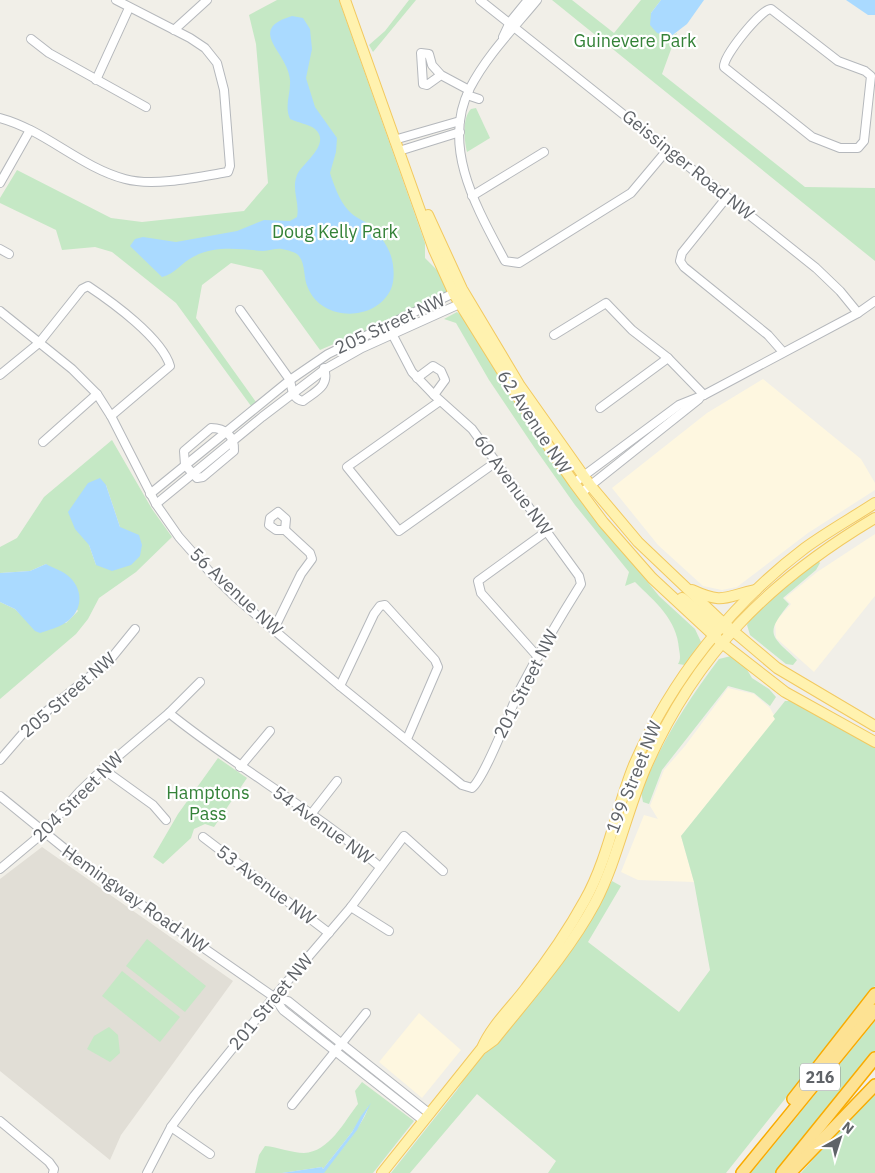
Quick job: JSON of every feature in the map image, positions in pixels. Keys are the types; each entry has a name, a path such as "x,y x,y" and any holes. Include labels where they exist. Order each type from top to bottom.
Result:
{"highway":[{"path":"765,1145 792,1100 875,994"},
{"name":"216","path":"742,1173 875,1010"},
{"name":"216","path":"782,1173 875,1058"},
{"path":"790,1173 875,1085"}],"main road":[{"name":"62 Avenue NW","path":"346,0 434,250 551,450 615,536 652,578 720,629"},
{"name":"62 Avenue NW","path":"464,302 590,486 638,542 682,585 720,629"},
{"name":"199 Street NW","path":"382,1173 482,1048 488,1035 527,987 582,906 594,882 634,767 645,741 673,691 720,629 756,590 804,549 875,503"},
{"name":"199 Street NW","path":"482,1048 494,1040 565,950 587,917 602,888 656,746 683,697 722,643 764,597 797,569 829,545 875,518"},
{"path":"682,585 716,599 727,599 756,590"},
{"path":"875,726 791,677 732,631 720,629 722,643 784,692 875,742"}],"street":[{"path":"0,118 30,130 106,172 125,179 190,178 228,172 230,166 221,71 205,48 116,0"},
{"path":"174,30 207,0"},
{"name":"Geissinger Road NW","path":"480,0 513,24 826,277 858,313"},
{"path":"528,0 468,93 460,121 460,151 472,196 505,261 519,263 631,193 668,149"},
{"path":"513,24 537,0"},
{"path":"96,80 129,8"},
{"path":"771,9 838,61 868,73 872,81 871,107 866,116 864,141 858,148 846,149 826,144 797,127 728,71 724,67 724,62 761,14 771,9"},
{"path":"31,39 49,53 146,107"},
{"path":"441,75 479,99"},
{"path":"866,116 875,116"},
{"path":"394,140 460,121"},
{"path":"0,181 30,130"},
{"path":"399,151 460,132"},
{"path":"472,196 544,152"},
{"path":"727,197 682,253 680,261 684,267 771,338 783,352"},
{"path":"0,249 9,254"},
{"path":"0,375 39,342 82,290 88,286 116,304 139,326 168,358 170,366 111,416"},
{"name":"205 Street NW","path":"150,494 290,380 319,360 359,338 388,326 458,291"},
{"path":"574,483 679,406 704,395 858,313 875,301"},
{"name":"205 Street NW","path":"156,504 233,440 325,369 362,348 464,302"},
{"path":"554,335 606,303 632,330 668,358 704,395"},
{"path":"240,310 290,380 292,393"},
{"name":"56 Avenue NW","path":"0,311 72,369 97,394 111,416 156,504 179,537 209,571 340,686 462,785 469,789 475,786"},
{"name":"60 Avenue NW","path":"388,326 405,362 417,378 472,429 579,576 581,584"},
{"path":"600,408 668,358"},
{"name":"205 Street NW","path":"292,393 297,399 303,401 324,386 326,381 325,369 319,360"},
{"path":"417,378 433,366 441,371 445,380 434,395"},
{"path":"43,442 97,394"},
{"path":"581,492 685,412 704,395"},
{"path":"440,401 347,467 399,531 496,462"},
{"path":"193,474 185,465 184,452 191,444 211,428 220,428 226,431 233,440"},
{"path":"274,629 312,558 310,553 285,530"},
{"path":"538,658 481,594 478,581 547,531"},
{"name":"201 Street NW","path":"475,786 520,691 559,618 581,584"},
{"path":"340,686 374,614 380,606 385,605 435,660 438,667 407,739"},
{"name":"205 Street NW","path":"0,760 32,723 109,661 135,629"},
{"name":"204 Street NW","path":"1,867 43,833 80,791 169,713 200,682"},
{"name":"54 Avenue NW","path":"169,713 240,767 312,814 380,867"},
{"path":"240,767 270,731"},
{"path":"103,769 152,805 166,820"},
{"path":"312,814 336,781"},
{"name":"Hemingway Road NW","path":"0,796 43,833 94,872 274,997 288,1001 343,1042 427,1117"},
{"name":"201 Street NW","path":"147,1173 171,1127 274,997 351,907 404,836 443,871"},
{"name":"53 Avenue NW","path":"203,837 329,933"},
{"path":"351,907 389,931"},
{"name":"Hemingway Road NW","path":"274,997 282,1010 335,1052 427,1117"},
{"path":"292,1106 366,1013"},
{"path":"0,1121 49,1162 53,1171"},
{"path":"171,1127 210,1154"}],"shaded area":[{"path":"763,379 861,459 875,483 875,490 808,533 737,587 722,590 703,586 658,545 612,488 707,413"},
{"path":"875,534 875,596 814,672 776,638 775,622 791,604 785,598 817,572"},
{"path":"728,688 754,694 770,708 776,719 681,836 694,882 638,880 621,872 644,815 658,819 650,806 664,770 685,746"},
{"path":"42,847 233,981 121,1135 110,1160 0,1071 0,879"},
{"path":"419,1013 461,1050 422,1098 379,1062"}],"green space":[{"name":"Doug Kelly Park","path":"277,0 339,0 425,243 425,258 438,271 448,292 378,327 320,350 262,270 231,263 202,285 196,318 256,402 251,406 176,303 112,252 95,247 62,250 56,230 0,203 0,198 17,170 111,218 142,222 244,211 268,183 256,44 249,15"},
{"path":"409,0 416,0 373,52 369,45 385,31"},
{"name":"Guinevere Park","path":"552,0 572,0 614,33 641,0 661,0 651,13 660,35 670,37 677,33 662,74 805,187 875,188 875,261"},
{"path":"476,108 490,138 467,152 466,118 471,109"},
{"path":"457,312 462,316 577,494 659,596 695,629 701,642 685,665 678,664 680,657 677,638 664,612 635,582 625,586 629,572 575,505 534,447 489,380 456,323 444,319"},
{"path":"112,440 152,509 172,537 136,572 99,598 88,619 76,634 0,699 0,602 15,609 23,617 66,623 78,611 46,564 30,571 0,573 0,547 17,538 44,497","holes":["106,485 120,527 96,565 89,545"]},
{"path":"816,558 820,563 816,570 783,598 789,604 776,622 774,629 776,639 797,660 793,665 786,664 750,635 747,625 756,610"},
{"path":"731,656 746,668 752,678 769,689 776,697 770,706 754,693 728,686 662,770 649,804 643,802 641,792 657,756 676,723 719,659"},
{"path":"785,701 792,701 875,747 875,986 726,1173 548,1173 556,1161 477,1094 410,1173 391,1173 457,1090 473,1066 502,1036 586,926 612,881 621,886 588,942 679,1012 710,970 694,882 681,836 775,719 773,716"},
{"name":"Hamptons Pass","path":"218,758 247,778 214,827 205,824 194,829 191,838 163,864 153,857 178,814"},
{"path":"147,939 206,986 185,1012 126,966"},
{"path":"122,971 180,1017 160,1042 102,996"},
{"path":"875,1021 875,1051 775,1173 751,1173"},
{"path":"109,1027 118,1035 120,1053 110,1062 87,1049 94,1036"},
{"path":"362,1082 414,1121 373,1173 324,1173 323,1171 356,1130 368,1107 352,1132 323,1169 322,1167 282,1173 255,1173 259,1155 265,1146 304,1153 313,1151 328,1142 358,1104 355,1091"},
{"path":"875,1093 875,1173 801,1173 853,1114"}],"water":[{"path":"661,0 704,0 687,24 670,37 657,33 650,25 651,13"},
{"path":"846,0 875,0 875,15 868,15"},
{"path":"292,16 303,18 310,29 312,49 306,78 315,107 337,138 336,152 330,173 335,187 348,210 354,216 367,223 381,238 392,260 394,277 391,289 384,300 374,308 362,312 349,314 336,312 325,307 315,299 306,284 304,267 301,260 294,252 280,249 263,251 218,249 193,257 171,273 162,277 130,246 135,239 143,237 176,242 237,231 264,220 290,221 297,217 295,180 300,170 318,147 320,141 315,129 290,119 288,114 290,80 288,70 270,35 272,28 278,22"},
{"path":"100,478 106,485 120,527 139,535 142,545 140,556 131,565 112,571 96,565 89,545 75,529 68,512 88,483"},
{"path":"46,564 65,573 73,580 77,586 80,599 76,612 71,618 59,626 40,633 35,631 15,609 0,602 0,573 30,571"},
{"path":"371,1103 357,1130 324,1173 282,1173 322,1167 323,1169 352,1132"}]}
